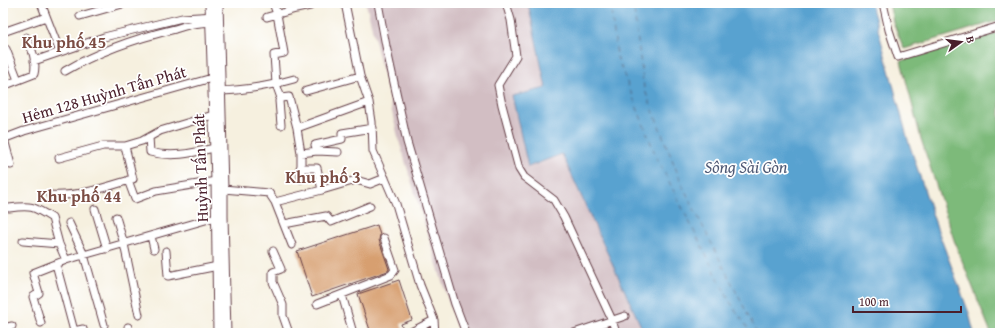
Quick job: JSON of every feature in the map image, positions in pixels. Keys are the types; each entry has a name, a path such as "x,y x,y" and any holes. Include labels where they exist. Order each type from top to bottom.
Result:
{"main road":[{"name":"Huỳnh Tấn Phát","path":"210,3 214,20 223,189 220,216 218,266 218,333"},
{"name":"Huỳnh Tấn Phát","path":"218,3 214,20 212,78 217,96 213,115 214,148 220,216 226,333"}],"street":[{"path":"41,3 60,52"},
{"path":"80,16 126,3"},
{"path":"273,3 277,14 284,53 274,55 276,84 281,98 279,101 281,126"},
{"path":"345,3 360,76 369,102 373,128 373,151 396,204 420,285 434,320 435,333"},
{"path":"378,3 407,142 455,304 466,333"},
{"path":"506,3 516,56 498,85 519,169 524,177 554,200 564,217 612,320 616,333"},
{"path":"883,3 889,30 898,57 1000,26"},
{"path":"267,17 295,6 310,6"},
{"path":"3,32 46,17"},
{"path":"34,61 104,38 182,18 214,20"},
{"path":"65,71 79,63 143,37 214,20"},
{"path":"3,86 34,74 34,61 31,46 26,37"},
{"path":"6,49 18,80"},
{"path":"306,91 360,76"},
{"name":"Hẻm 128 Huỳnh Tấn Phát","path":"4,139 31,129 212,78"},
{"path":"217,96 294,79"},
{"path":"281,98 289,97 297,128 301,153 301,179"},
{"path":"297,128 369,102"},
{"path":"59,158 103,146 125,146 142,141 160,131 213,115"},
{"path":"317,151 315,144 342,139 342,133 373,128"},
{"path":"149,137 150,152 158,154 180,155 214,148"},
{"path":"4,139 11,165"},
{"path":"50,195 64,196 79,194 133,179 125,146"},
{"path":"301,153 317,151 338,152"},
{"path":"300,168 317,168 322,190"},
{"path":"275,202 356,180 370,184 385,178"},
{"path":"128,180 135,199 156,191 216,181"},
{"path":"223,189 269,193 275,202 292,245"},
{"path":"9,208 28,206 36,208 52,218 59,244 66,260"},
{"path":"284,224 326,216 331,222 370,206"},
{"path":"95,209 107,249"},
{"path":"41,323 33,297 39,294 33,273 66,260 220,216"},
{"path":"116,217 124,244 139,315"},
{"path":"69,223 84,255 104,324"},
{"path":"151,236 154,249"},
{"path":"317,304 342,296 394,273 395,270 384,238"},
{"path":"23,240 59,244"},
{"path":"166,251 168,276 218,266"},
{"path":"273,251 281,269 273,272 272,282 283,305 284,316 289,333"},
{"path":"56,264 74,330 83,329"},
{"path":"342,296 353,333"},
{"path":"574,333 625,316"},
{"path":"409,333 434,320"},
{"path":"3,328 12,326"}],"shaded area":[{"path":"366,3 528,3 546,88 528,167 562,154 644,333 458,333 399,141"}],"green space":[{"path":"889,3 1000,3 1000,20 904,49 893,22"},
{"path":"1000,32 1000,333 991,333 955,243 921,139 901,61"}],"water":[{"name":"Sông Sài Gòn","path":"528,3 871,3 908,140 937,228 969,313 974,333 644,333 562,154 528,167 512,96 546,88"}],"building":[{"path":"377,225 380,235 379,240 389,269 388,271 312,297 297,251"},
{"path":"399,280 412,320 401,324 403,330 393,333 371,333 358,294"}],"ferry route":[{"path":"610,3 617,57 656,156 730,302 751,333"},
{"path":"633,3 644,88 683,187 757,333"}],"district":[{"name":"Khu phố 45","path":"64,41"},
{"name":"Khu phố 3","path":"323,176"},
{"name":"Khu phố 44","path":"79,195"}]}
